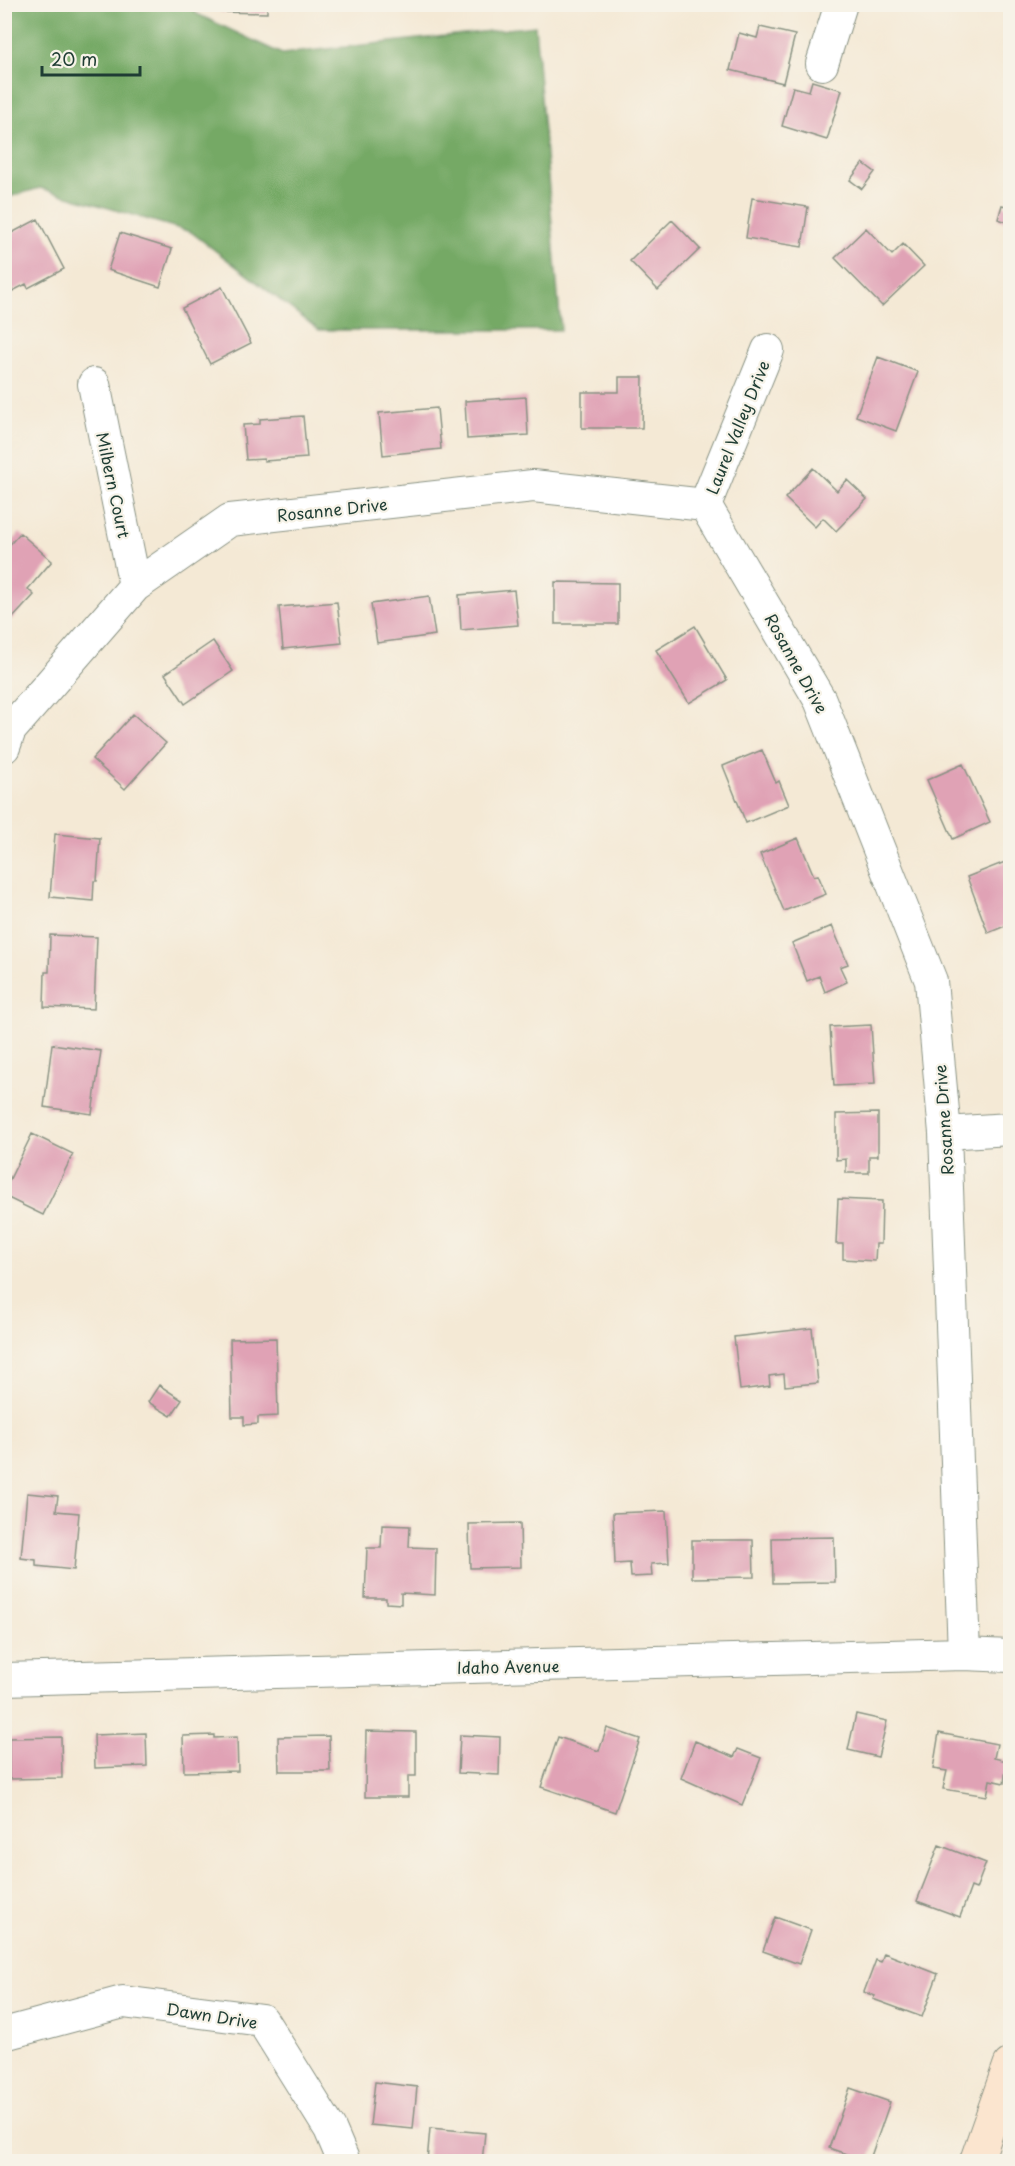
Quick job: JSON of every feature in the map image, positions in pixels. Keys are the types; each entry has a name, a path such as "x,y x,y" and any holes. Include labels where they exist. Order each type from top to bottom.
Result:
{"street":[{"path":"822,64 841,4"},
{"name":"Laurel Valley Drive","path":"705,505 768,350"},
{"name":"Milbern Court","path":"93,384 135,586"},
{"name":"Rosanne Drive","path":"4,747 10,730 135,586 230,520 533,486 705,505 820,700 931,981 945,1133 964,1654"},
{"path":"945,1133 1011,1129"},
{"name":"Idaho Avenue","path":"4,1679 964,1654 1011,1656"},
{"name":"Dawn Drive","path":"4,2034 123,2002 262,2020 330,2129 344,2162"},
{"path":"976,2162 1011,2065"}],"green space":[{"path":"5,4 197,5 195,13 282,54 535,26 561,330 319,330 191,232 40,188 5,198"}],"building":[{"path":"220,4 267,4 267,13 220,12"},
{"path":"760,27 795,35 783,83 730,70 739,33 757,38"},
{"path":"812,81 842,90 827,140 782,126 793,87 809,91"},
{"path":"863,163 875,172 862,189 850,180"},
{"path":"752,198 808,207 802,247 746,238"},
{"path":"1002,205 1010,207 1010,223 998,219"},
{"path":"38,219 64,269 28,288 26,284 7,294 4,288 4,258 10,255 4,246 4,237"},
{"path":"672,220 700,249 658,290 630,261"},
{"path":"866,228 892,255 903,244 924,266 882,306 835,258"},
{"path":"120,233 172,249 160,287 108,270"},
{"path":"222,287 251,343 210,364 182,308"},
{"path":"878,357 918,372 896,431 856,416"},
{"path":"619,377 643,377 642,428 582,428 582,392 619,392"},
{"path":"526,397 528,435 467,439 465,401"},
{"path":"437,408 441,449 383,455 379,413"},
{"path":"303,416 307,458 246,460 243,425 260,424 260,419"},
{"path":"813,468 837,491 847,480 867,499 836,531 823,518 815,527 785,498"},
{"path":"20,533 52,561 28,589 34,595 11,620 4,615 4,551"},
{"path":"555,582 618,583 618,624 555,624"},
{"path":"514,590 518,625 461,630 459,595"},
{"path":"429,596 435,635 377,643 371,604"},
{"path":"337,602 342,643 283,649 279,607"},
{"path":"695,626 727,680 689,703 656,650"},
{"path":"213,641 233,671 185,704 165,674"},
{"path":"133,714 166,743 125,789 92,759"},
{"path":"762,750 776,783 779,781 789,805 746,823 723,766"},
{"path":"963,764 990,822 953,839 927,780"},
{"path":"55,834 100,838 93,901 50,897"},
{"path":"798,838 814,876 818,875 826,894 784,911 760,854"},
{"path":"1010,860 1010,924 988,933 967,877"},
{"path":"832,926 848,964 840,967 847,982 825,992 819,976 807,981 792,943"},
{"path":"50,935 97,937 94,1009 44,1007 45,972 49,972"},
{"path":"871,1025 875,1084 834,1086 830,1027"},
{"path":"52,1044 101,1051 92,1114 44,1107"},
{"path":"878,1113 878,1156 869,1156 869,1173 846,1173 846,1159 836,1160 836,1114"},
{"path":"32,1134 73,1154 43,1215 4,1196 4,1191"},
{"path":"838,1199 882,1201 881,1244 876,1244 875,1261 843,1259 843,1244 836,1244"},
{"path":"812,1328 818,1383 785,1386 784,1374 769,1376 770,1386 740,1390 734,1337"},
{"path":"276,1338 278,1416 258,1417 258,1424 244,1425 244,1417 232,1417 230,1339"},
{"path":"159,1385 182,1400 171,1416 148,1402"},
{"path":"27,1493 58,1496 56,1511 79,1513 74,1570 36,1566 36,1560 21,1558"},
{"path":"666,1511 669,1563 651,1564 652,1576 631,1577 630,1563 615,1564 613,1513"},
{"path":"520,1523 521,1567 470,1568 469,1524"},
{"path":"382,1525 410,1526 409,1547 436,1548 435,1595 401,1593 401,1604 386,1603 386,1598 365,1598 367,1548 381,1548"},
{"path":"834,1537 835,1582 773,1583 772,1538"},
{"path":"692,1540 753,1540 754,1577 692,1578"},
{"path":"856,1714 887,1721 878,1757 848,1750"},
{"path":"607,1728 640,1739 615,1812 541,1787 558,1737 599,1751"},
{"path":"366,1731 416,1732 416,1776 408,1776 408,1797 365,1797"},
{"path":"146,1733 147,1766 95,1768 94,1735"},
{"path":"939,1733 997,1744 994,1758 1007,1761 1004,1783 990,1780 987,1796 943,1789 947,1771 933,1769"},
{"path":"214,1735 214,1738 237,1737 238,1771 184,1772 183,1736"},
{"path":"460,1735 500,1737 499,1775 458,1773"},
{"path":"329,1736 330,1771 279,1771 278,1737"},
{"path":"61,1737 62,1778 9,1779 9,1738"},
{"path":"695,1741 734,1757 738,1749 761,1758 742,1805 681,1778"},
{"path":"939,1845 986,1863 976,1889 971,1887 960,1917 917,1901"},
{"path":"775,1917 811,1930 799,1964 763,1951"},
{"path":"884,1953 938,1974 922,2017 873,1999 875,1996 864,1992 876,1960 881,1962"},
{"path":"375,2082 417,2087 413,2129 370,2125"},
{"path":"850,2088 890,2102 869,2162 829,2148"},
{"path":"430,2128 485,2133 482,2162 427,2162"}]}
